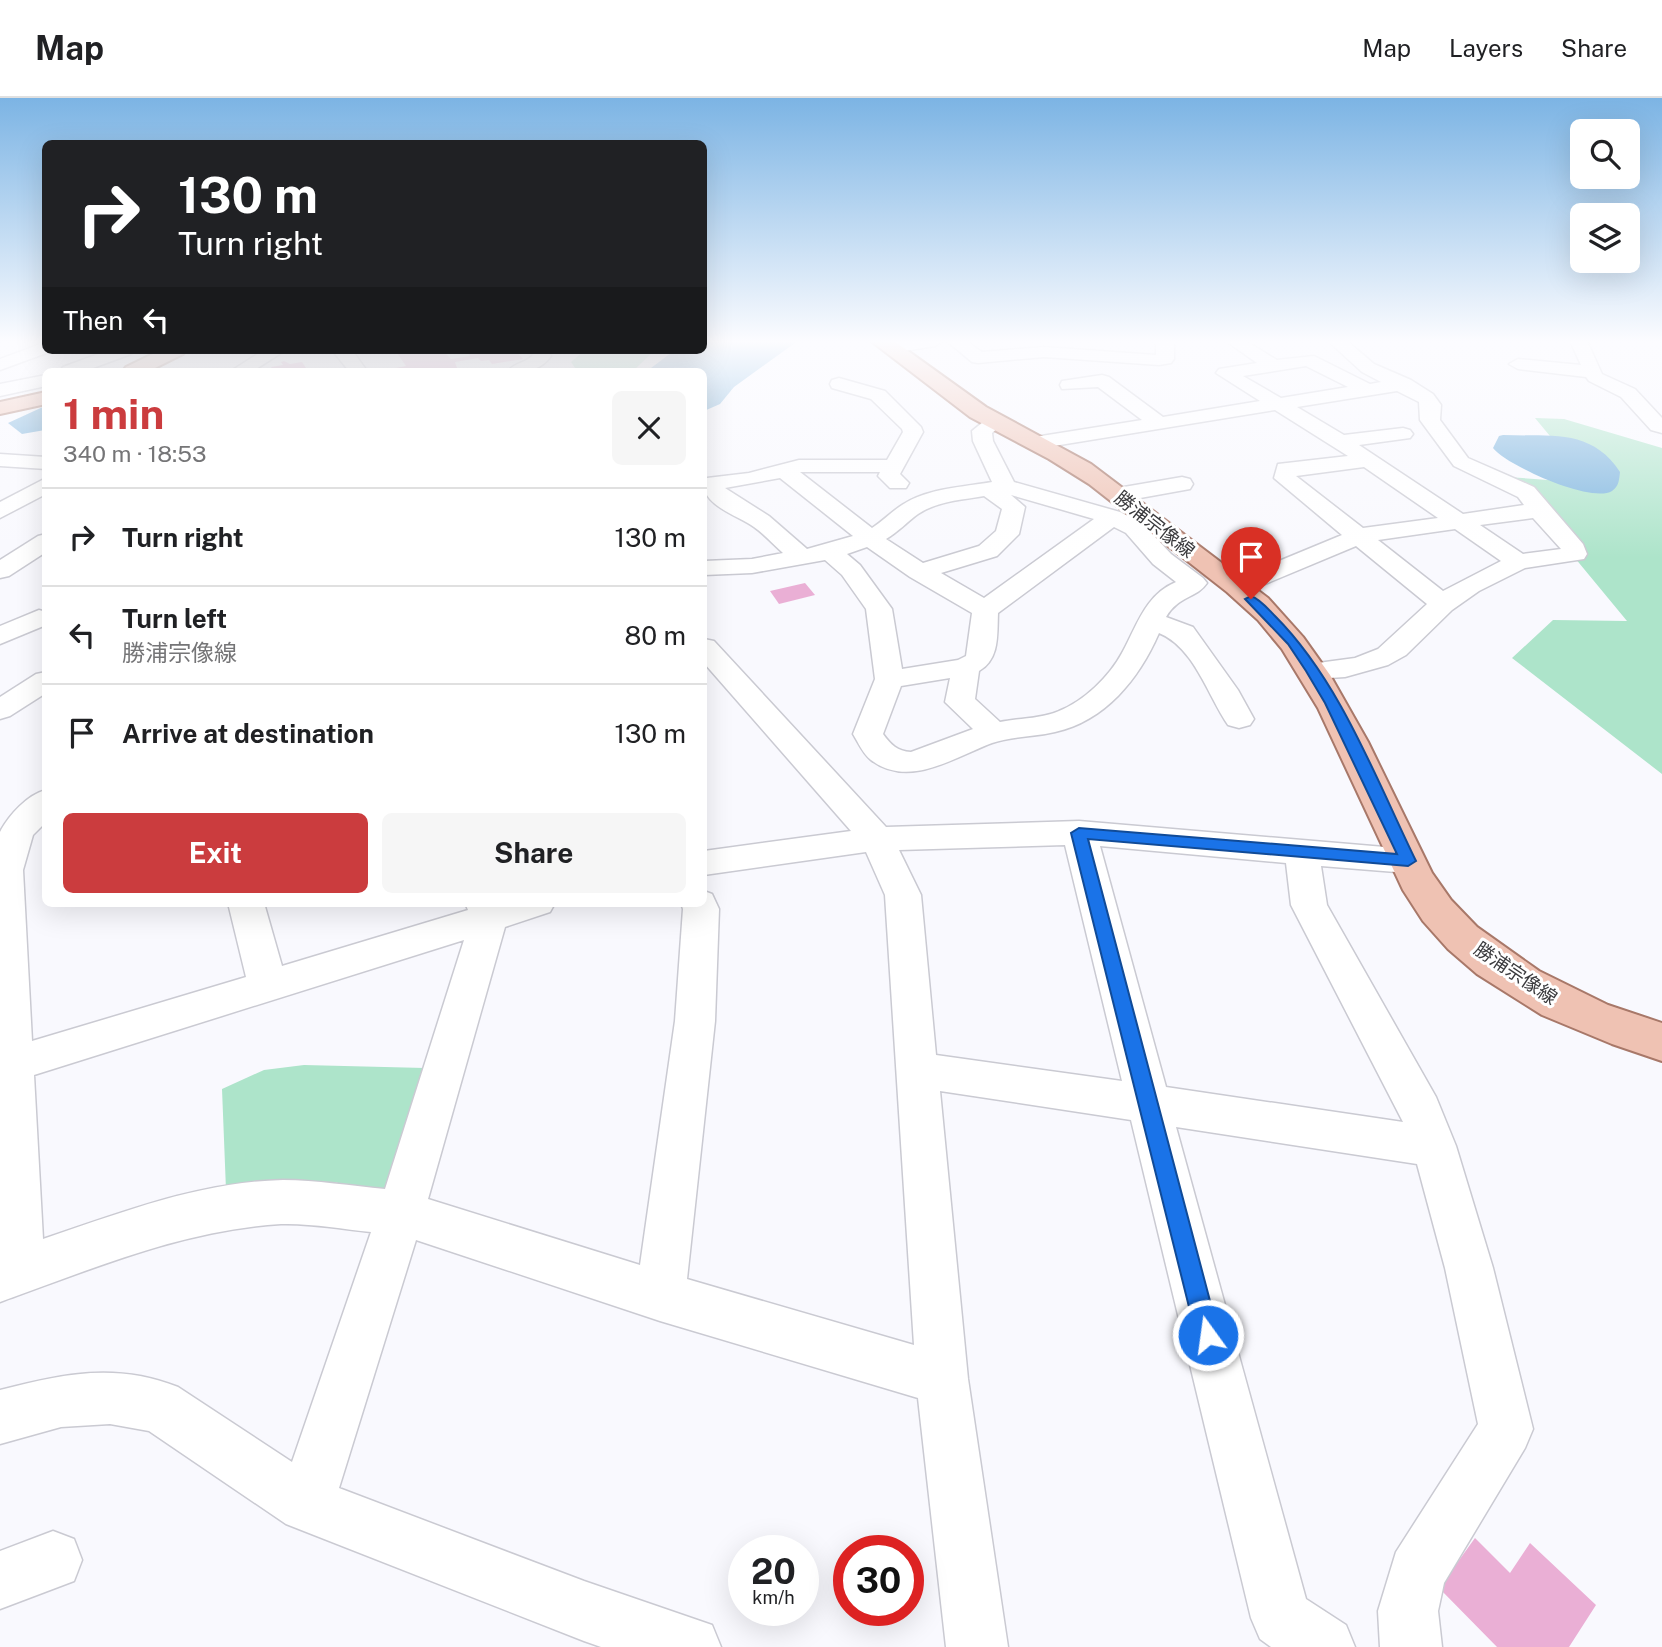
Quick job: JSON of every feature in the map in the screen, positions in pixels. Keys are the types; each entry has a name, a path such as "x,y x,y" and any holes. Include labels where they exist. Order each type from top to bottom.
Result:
{"main road":[{"name":"勝浦宗像線","path":"981,413 1068,460 1115,506 1237,587 1293,641 1332,703 1419,882 1440,912 1466,939 1499,967 1538,992 1623,1031 1662,1042"}],"street":[{"path":"830,552 851,570 879,609 889,679 868,734 879,751 890,758 904,761 943,755 993,732 1067,721 1089,707 1132,661 1152,621 1170,595 1194,583 1162,559 1115,506 998,485 903,486 890,476 913,432 896,413"},
{"path":"1146,413 1159,423"},
{"path":"1035,443 1220,413"},
{"path":"1294,413 1519,562"},
{"path":"1313,671 1361,664 1385,656 1396,649 1443,604 1472,583 1519,562 1575,554 1574,549 1526,492 1468,467 1449,447 1430,420 1430,413"},
{"path":"1646,413 1662,428"},
{"path":"919,572 988,551 1007,534 1014,507 998,485 982,441 982,431 995,422"},
{"path":"1283,427 1309,422"},
{"path":"1338,442 1402,434"},
{"path":"0,460 42,463"},
{"path":"1365,461 1286,469 1285,478 1443,604"},
{"path":"802,557 761,521 726,501 713,489 715,483 785,471 799,466 894,466"},
{"path":"1393,478 1468,467"},
{"path":"785,471 919,572 985,610"},
{"path":"889,679 967,667 978,660 982,648 985,610 1115,506 1182,484"},
{"path":"707,568 752,566 830,552 872,537 895,524 909,510 930,499 998,485"},
{"path":"0,511 42,486"},
{"path":"1237,587 1359,536 1539,510"},
{"path":"2,569 42,544"},
{"path":"0,636 39,618"},
{"path":"1152,621 1183,633 1224,690 1239,719"},
{"path":"707,654 718,682 877,839 903,895 942,1379 977,1647"},
{"path":"967,667 960,702 971,709 993,732"},
{"path":"0,710 42,683"},
{"path":"42,804 9,826 6,870 4,931 10,1274 155,1224 220,1208 284,1202 401,1213 660,1296 942,1379"},
{"path":"707,863 877,839 1079,833 1408,861"},
{"path":"1079,833 1281,1618 1324,1647"},
{"path":"1302,851 1309,905 1421,1110 1434,1146 1483,1325 1506,1429 1417,1573 1408,1611 1411,1647"},
{"path":"247,907 268,985"},
{"path":"6,1066 268,985 486,910 508,907"},
{"path":"660,1296 695,1021 700,907"},
{"path":"306,1504 401,1213 486,910"},
{"path":"919,1070 1434,1146"},
{"path":"0,1417 61,1401 110,1398 159,1406 306,1504 584,1611 690,1647"},
{"path":"0,1580 53,1560"}],"green space":[{"path":"1535,418 1564,419 1662,448 1662,774 1512,658 1553,620 1627,621 1508,477 1589,483"},
{"path":"304,1065 425,1068 385,1194 334,1182 226,1190 222,1089 264,1070"}],"water":[{"path":"29,413 42,413 42,431 22,434 8,423"},
{"path":"1499,436 1553,436 1583,441 1609,458 1620,472 1617,485 1612,491 1601,494 1549,481 1514,464 1493,448"}],"building":[{"path":"805,583 815,595 779,604 770,591"},
{"path":"1475,1538 1510,1573 1530,1543 1596,1605 1569,1647 1497,1647 1439,1588"}],"route":[{"path":"1208,1335 1079,833 1408,861 1332,703 1313,671 1293,641 1251,599"}]}
